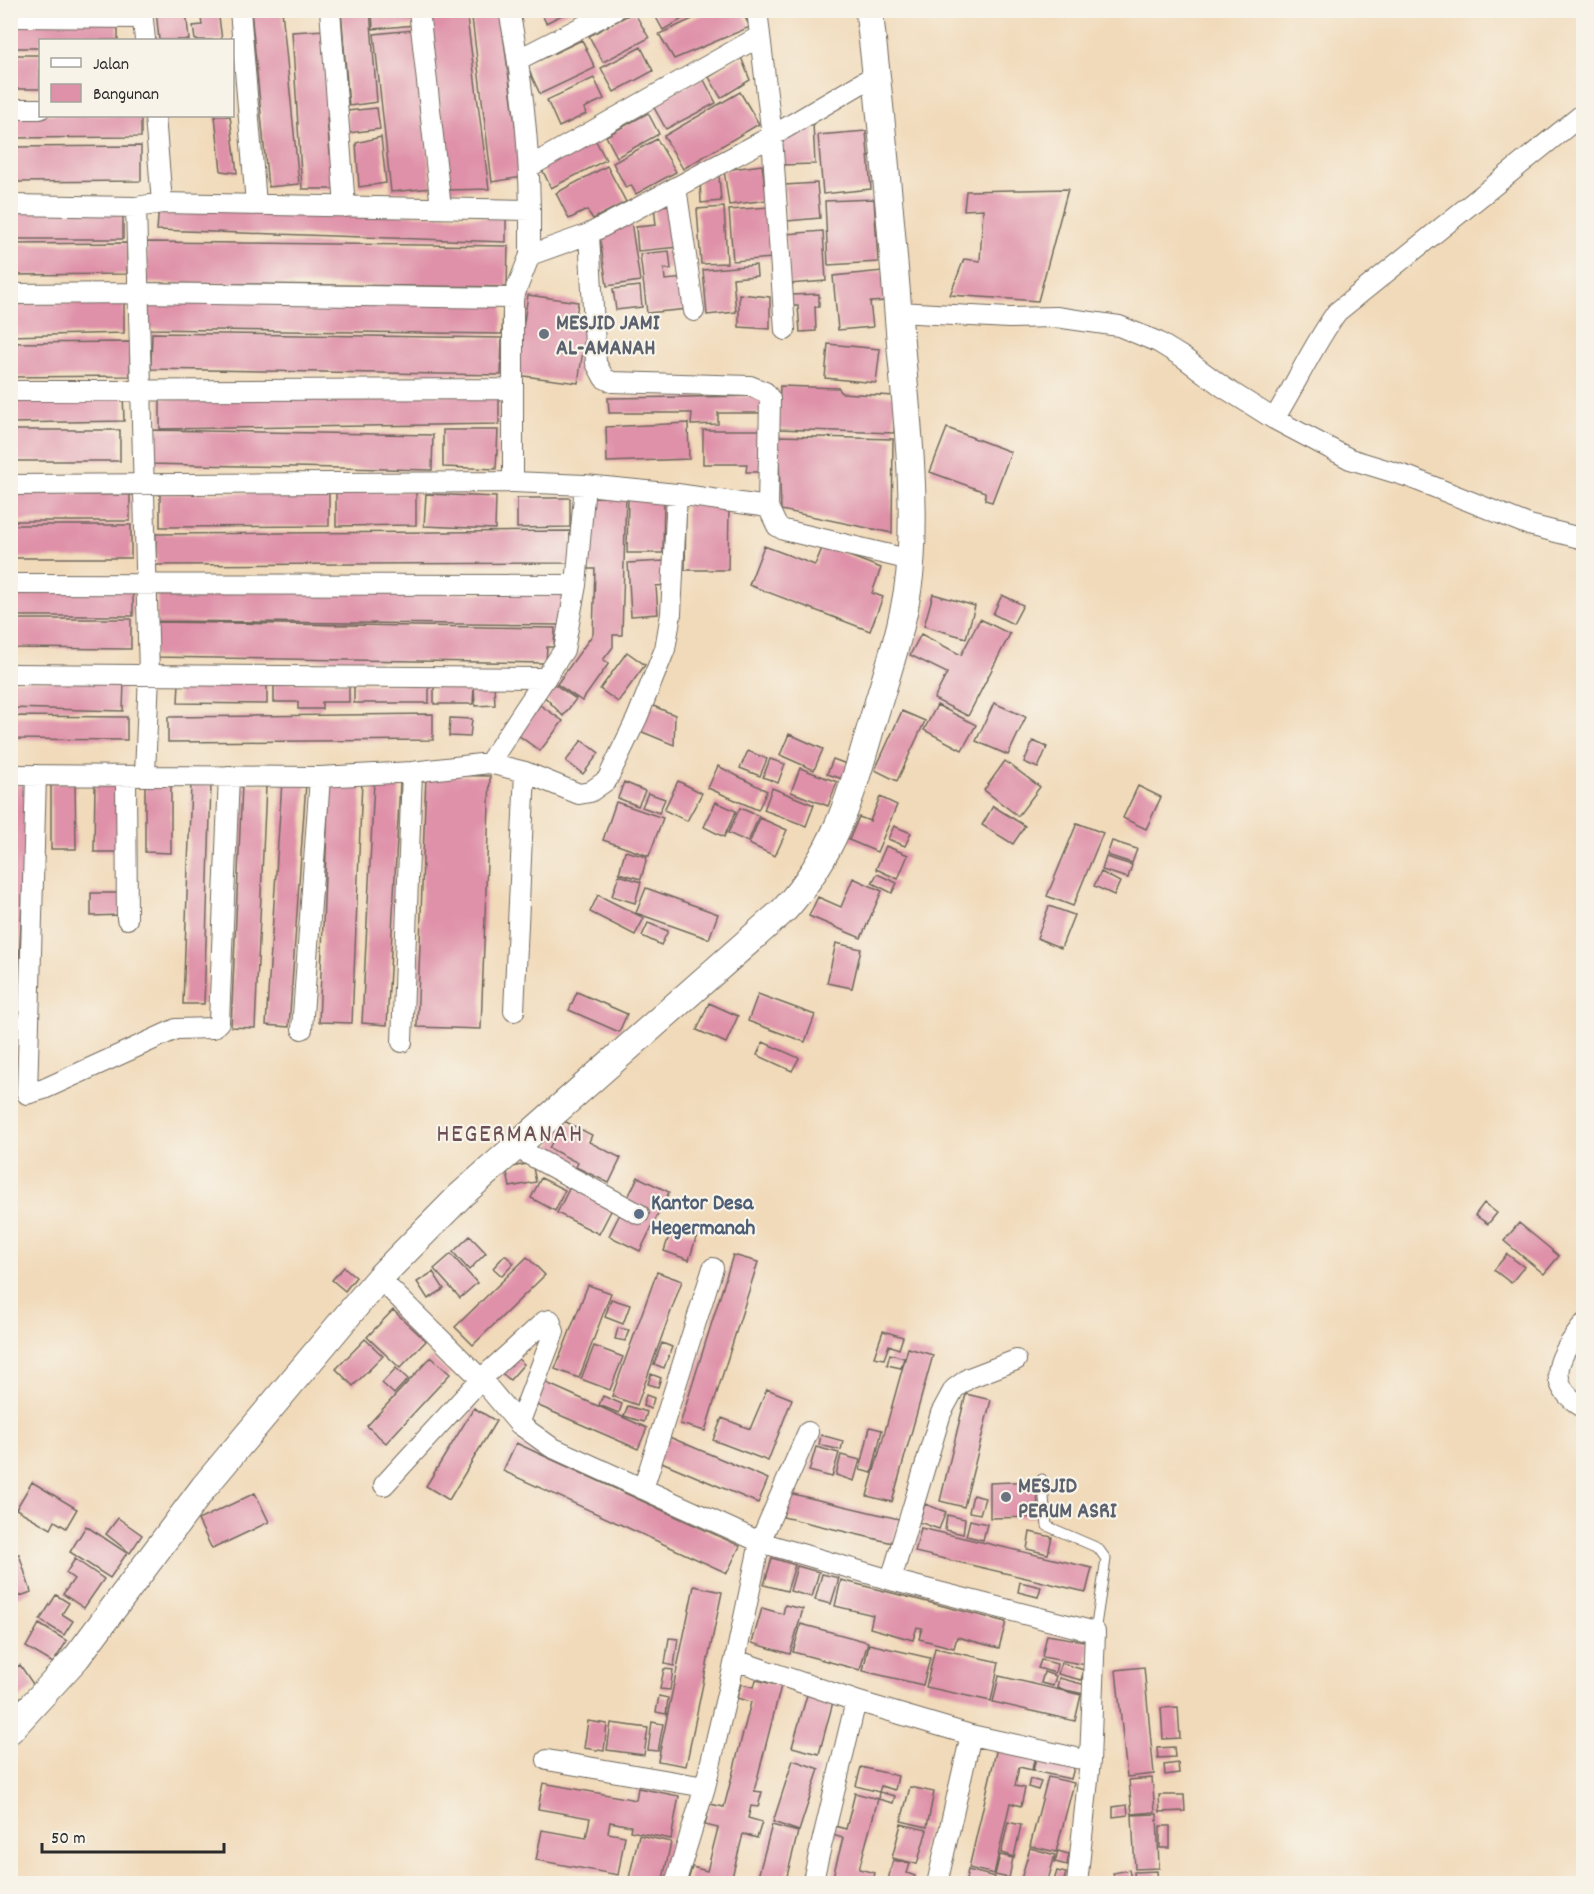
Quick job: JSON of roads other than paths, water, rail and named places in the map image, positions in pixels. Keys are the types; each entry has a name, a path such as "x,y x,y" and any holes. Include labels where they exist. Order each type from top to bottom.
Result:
{"street":[{"path":"240,10 256,204"},
{"path":"330,10 345,207"},
{"path":"419,10 441,208"},
{"path":"510,10 519,59 529,167 530,210 530,255 513,298 511,389 513,482"},
{"path":"519,59 615,10"},
{"path":"757,10 772,136 785,330"},
{"path":"10,1730 77,1657 204,1487 379,1278 461,1195 778,915 809,882 826,855 853,791 903,615 912,560 911,448 894,242 869,10"},
{"path":"10,17 142,14 145,39"},
{"path":"529,167 760,36"},
{"path":"530,255 589,234 772,136 877,74"},
{"path":"10,109 39,108"},
{"path":"1274,419 1337,312 1584,113"},
{"path":"155,117 162,203"},
{"path":"676,188 694,311"},
{"path":"10,205 136,207 162,203 530,210"},
{"path":"127,919 136,776 149,673 136,207"},
{"path":"589,234 596,363 600,373 612,382 750,386 765,392 770,399 768,507 777,526 784,530 912,560"},
{"path":"10,294 139,293 513,298"},
{"path":"898,312 1009,318 1056,317 1119,326 1158,342 1274,419 1350,459 1408,477 1529,525 1584,539"},
{"path":"10,391 511,389"},
{"path":"10,485 513,482 585,485 678,494 768,507"},
{"path":"489,763 564,650 576,585 585,485"},
{"path":"10,775 320,777 412,772 489,763 525,772 579,794 590,792 607,780 637,718 665,649 672,603 678,494"},
{"path":"10,584 576,585"},
{"path":"10,674 149,673 546,678"},
{"path":"402,1042 412,772"},
{"path":"514,1011 525,772"},
{"path":"36,775 27,1094 44,1089 176,1029 213,1028 219,1023 229,776"},
{"path":"302,1029 320,777"},
{"path":"515,1147 639,1214"},
{"path":"643,1489 713,1268"},
{"path":"379,1278 481,1378 519,1424 551,1447 760,1542 891,1580 1095,1632 1090,1761 1077,1884"},
{"path":"384,1485 481,1378 545,1321 550,1320 554,1332 519,1424"},
{"path":"1584,1324 1564,1349 1558,1377 1562,1389 1584,1408"},
{"path":"891,1580 941,1413 954,1389 969,1378 1016,1360"},
{"path":"675,1884 705,1787 760,1542 808,1432"},
{"path":"735,1660 856,1701 971,1735 1090,1761"},
{"path":"812,1884 856,1701"},
{"path":"937,1884 971,1735"},
{"path":"547,1760 705,1787"}],"lane":[{"path":"1042,1479 1047,1526 1098,1548 1106,1559 1095,1632"}],"place":[{"name":"MESJID JAMI AL-AMANAH","path":"544,334"},
{"name":"Kantor Desa Hegermanah","path":"639,1214"},
{"name":"MESJID PERUM ASRI","path":"1006,1497"}],"district":[{"name":"HEGERMANAH","path":"510,1132"}]}
